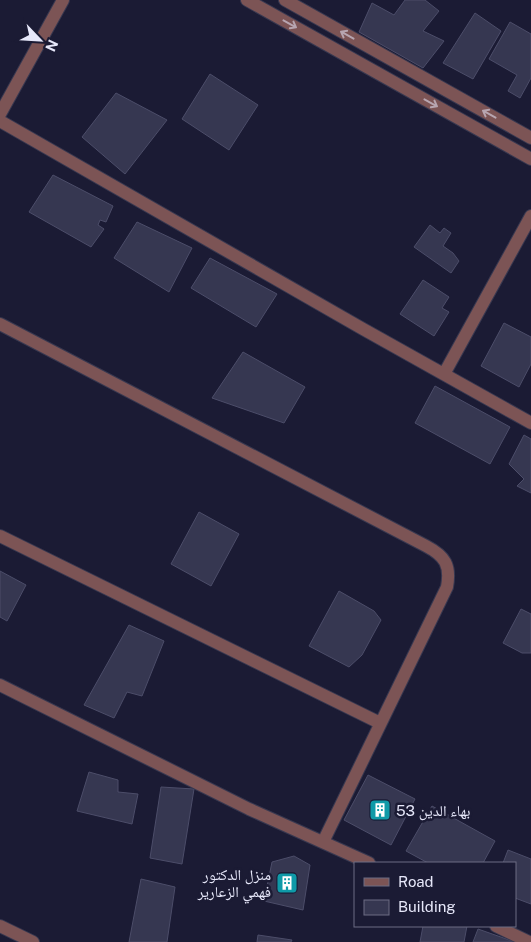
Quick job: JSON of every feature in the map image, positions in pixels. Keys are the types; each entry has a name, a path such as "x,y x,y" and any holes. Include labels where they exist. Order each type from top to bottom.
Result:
{"street":[{"path":"0,114 63,0"},
{"path":"247,0 531,159"},
{"path":"286,0 530,136"},
{"path":"0,121 531,423"},
{"path":"444,374 531,216"},
{"path":"0,324 418,541 436,551 448,566 447,587 323,842"},
{"path":"0,536 380,723"},
{"path":"0,685 249,809 367,862"},
{"path":"0,926 33,942"},
{"path":"498,927 529,942"}],"building":[{"path":"405,0 425,0 439,11 423,31 444,41 423,68 359,32 372,3 394,15"},
{"path":"475,13 501,31 473,79 443,63"},
{"path":"510,22 531,34 531,78 520,98 508,91 517,75 489,59"},
{"path":"210,74 258,105 229,150 182,119"},
{"path":"116,93 167,120 125,174 82,137"},
{"path":"53,175 113,206 106,222 100,220 98,225 104,229 91,247 29,212"},
{"path":"137,222 192,248 169,292 114,258"},
{"path":"430,225 440,233 444,228 451,233 443,246 453,253 459,261 451,273 414,247"},
{"path":"210,258 277,294 256,327 191,288"},
{"path":"423,280 449,297 442,308 449,312 434,336 400,314"},
{"path":"504,323 531,337 531,364 519,387 481,366"},
{"path":"243,352 305,387 284,423 212,398"},
{"path":"435,386 510,427 490,464 415,423"},
{"path":"524,435 531,439 531,493 517,486 524,479 509,464"},
{"path":"199,512 239,534 211,586 171,564"},
{"path":"0,571 26,585 7,621 0,617"},
{"path":"339,591 374,611 381,620 362,655 349,667 309,646"},
{"path":"521,609 531,614 531,653 522,653 503,643"},
{"path":"129,625 164,641 142,696 127,692 114,718 84,705"},
{"path":"89,772 118,780 118,792 138,794 132,824 77,811"},
{"name":"بهاء الدين 53","path":"368,775 415,799 391,845 344,820"},
{"path":"161,787 194,789 182,864 150,858"},
{"path":"432,806 495,841 484,862 426,862 406,851"},
{"path":"508,850 531,859 531,904 516,898 516,862 503,862"},
{"name":"منزل الدكتور فهمي الزعارير","path":"294,856 310,865 303,910 264,901 272,862"},
{"path":"141,879 175,887 167,942 129,942"},
{"path":"423,927 467,927 464,942 420,942"},
{"path":"478,929 515,942 473,942"},
{"path":"258,935 292,940 291,942 257,942"}],"place":[{"name":"بهاء الدين 53","path":"380,810"},
{"name":"منزل الدكتور فهمي الزعارير","path":"287,883"}]}
